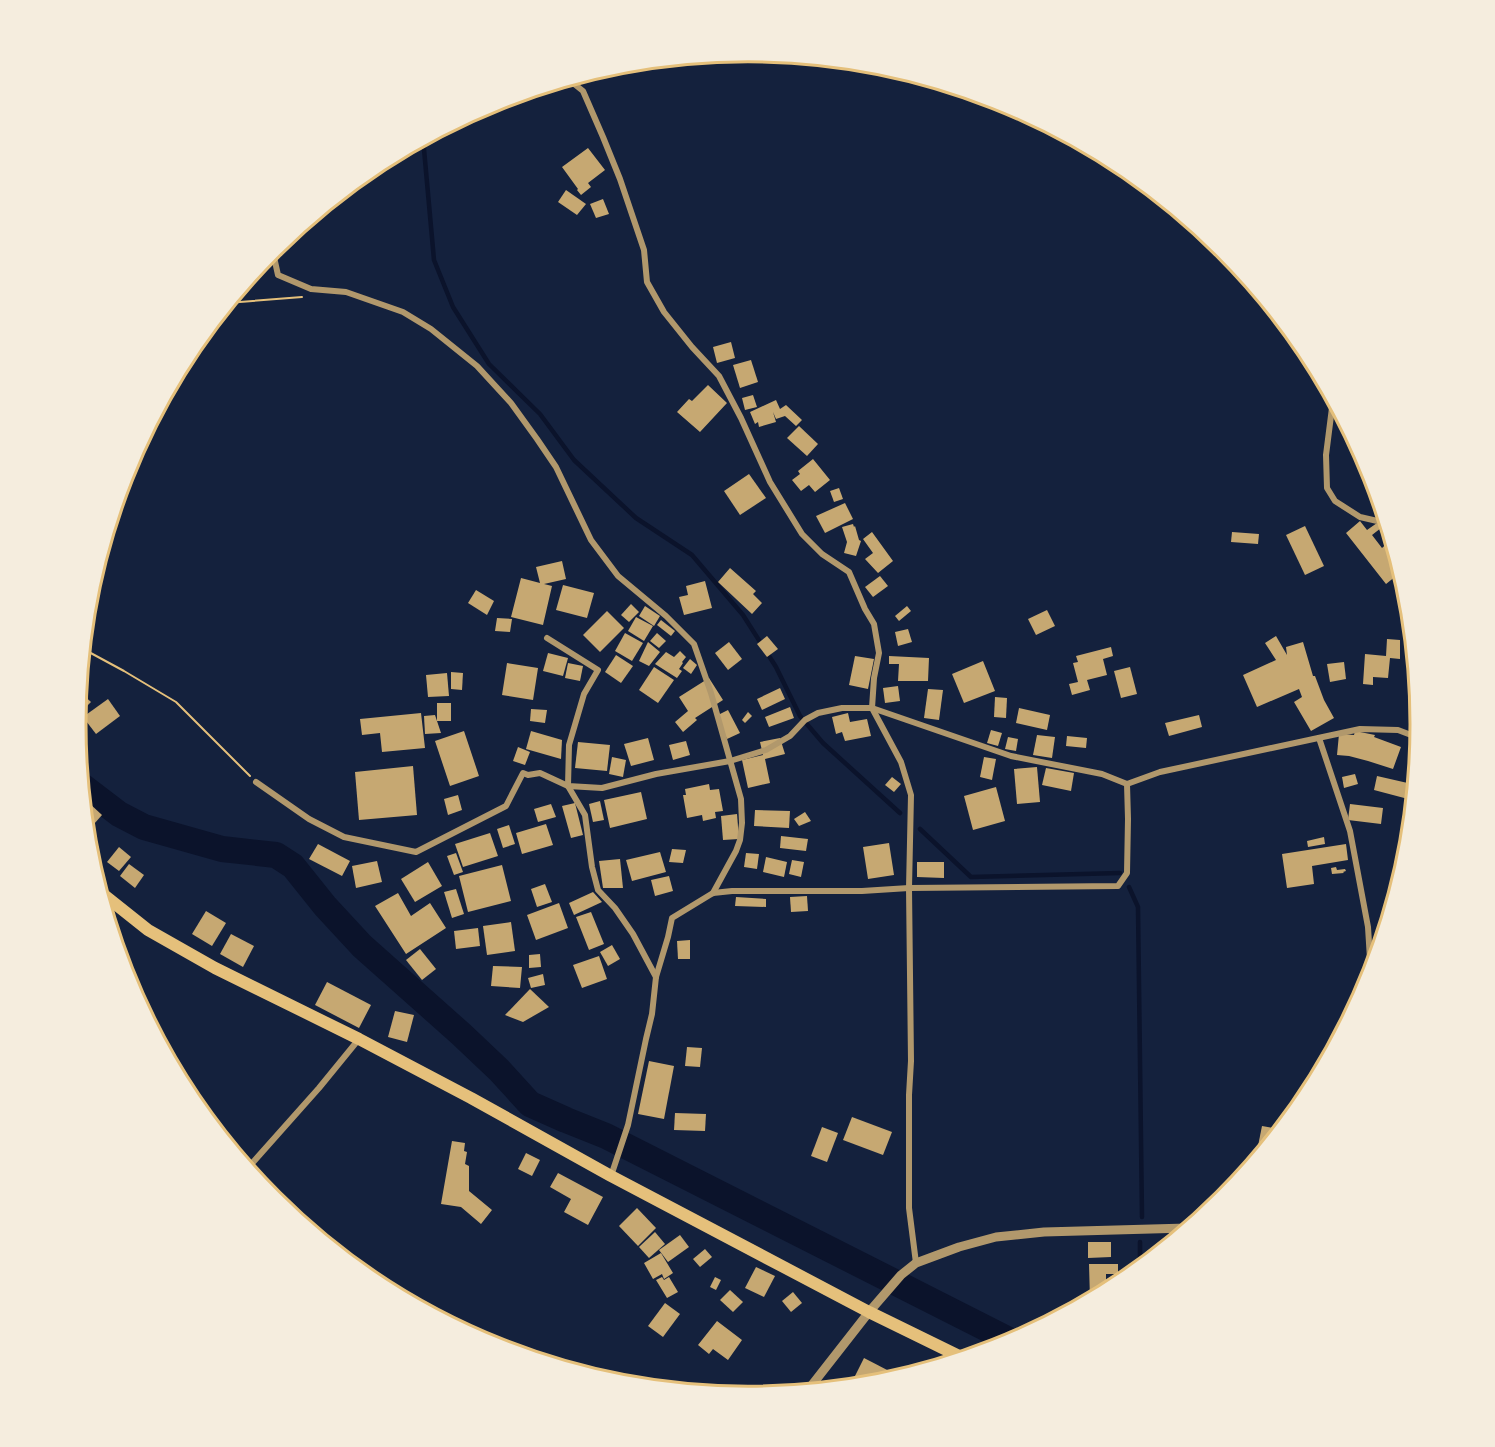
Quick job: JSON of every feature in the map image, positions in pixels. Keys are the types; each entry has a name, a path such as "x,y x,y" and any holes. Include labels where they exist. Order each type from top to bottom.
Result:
{"main road":[{"path":"109,899 148,930 214,968 359,1039 611,1176 869,1312 952,1353"}],"street":[{"path":"575,84 583,91 620,179 644,250 647,282 664,312 719,376 770,482 796,525 822,554 849,572 874,624 879,653 874,678 872,708 902,762 911,795 909,1208 916,1263"},
{"path":"275,260 278,275 311,289 346,292 403,312 431,329 477,366 511,403 556,467 591,540 618,576 666,616 694,644 711,693 741,799 740,840 713,893"},
{"path":"1332,414 1326,455 1327,488 1335,501 1360,517 1377,521"},
{"path":"547,638 598,669 584,694 569,745 568,786 585,815 592,867 598,890 615,908 633,934 656,977"},
{"path":"256,782 309,819 344,837 416,852 506,806 524,773 528,775 540,773 568,786 602,788 656,774 730,761 766,750 790,736 805,720 818,713 842,708 872,708 1011,756 1102,774 1127,784 1160,772 1360,729 1398,730 1410,735"},
{"path":"1319,738 1350,831 1368,927 1369,949"},
{"path":"611,1176 628,1125 652,1014 656,977 672,918 713,893 732,891 1118,886 1127,873 1127,784"},
{"path":"253,1163 359,1039"},
{"path":"814,1382 869,1312 901,1275 916,1263 959,1247 996,1237 1044,1232 1175,1228"}],"path":[{"path":"237,302 301,297"},
{"path":"90,652 176,702 256,782"}],"building":[{"path":"588,148 605,170 588,183 591,187 581,195 562,167"},
{"path":"566,190 586,204 577,215 558,202"},
{"path":"603,199 609,214 596,218 590,204"},
{"path":"731,342 735,358 717,363 713,347"},
{"path":"751,360 758,382 740,388 733,365"},
{"path":"708,385 727,403 700,432 677,412 689,399 692,401"},
{"path":"753,395 757,407 745,410 742,398"},
{"path":"776,400 780,409 786,405 802,420 796,426 785,416 776,419 773,412 776,422 759,427 758,422 755,424 750,412"},
{"path":"799,426 818,444 807,456 787,438"},
{"path":"813,459 830,480 815,492 809,485 801,491 792,480 800,474 798,471"},
{"path":"749,474 766,498 740,515 724,491"},
{"path":"839,488 843,499 834,502 830,491"},
{"path":"845,503 853,519 825,533 816,516"},
{"path":"1360,521 1367,530 1377,523 1380,529 1372,535 1382,548 1385,545 1393,578 1386,584 1346,533"},
{"path":"853,524 861,541 856,556 844,553 847,542 842,527"},
{"path":"1305,526 1324,566 1305,575 1286,535"},
{"path":"872,532 893,561 878,573 865,559 873,553 863,539"},
{"path":"1232,532 1259,534 1258,544 1231,542"},
{"path":"562,561 566,579 544,584 552,586 543,625 511,617 521,578 540,583 536,567"},
{"path":"730,568 756,591 753,594 762,603 752,614 718,582"},
{"path":"880,576 888,586 873,597 865,587"},
{"path":"705,581 712,608 684,615 679,597 688,595 686,586"},
{"path":"563,585 594,593 587,618 556,610"},
{"path":"476,590 494,601 487,615 468,603"},
{"path":"631,604 639,612 629,622 621,615"},
{"path":"645,606 660,616 654,626 639,616"},
{"path":"907,606 911,611 899,621 895,616"},
{"path":"1047,610 1055,626 1036,635 1028,619"},
{"path":"607,611 624,628 600,652 583,635"},
{"path":"636,617 653,626 644,641 628,631"},
{"path":"497,618 512,619 510,632 495,631"},
{"path":"661,620 675,631 671,636 657,625"},
{"path":"908,629 912,642 898,646 895,632"},
{"path":"625,633 643,643 632,661 615,651"},
{"path":"657,633 666,641 659,648 650,641"},
{"path":"767,636 778,649 767,657 757,644"},
{"path":"1276,636 1287,655 1286,647 1303,642 1313,676 1334,718 1311,731 1294,702 1302,697 1299,689 1257,707 1243,675 1276,660 1265,643"},
{"path":"1387,639 1400,640 1400,659 1390,658 1388,678 1373,677 1373,685 1363,684 1365,654 1386,656"},
{"path":"648,642 660,652 649,666 639,661"},
{"path":"729,642 742,659 728,670 715,653"},
{"path":"1111,647 1113,656 1103,659 1107,675 1087,680 1090,690 1072,695 1069,684 1078,682 1073,663 1078,662 1076,656"},
{"path":"680,651 686,657 679,669 682,671 677,678 655,664 666,652 674,657"},
{"path":"548,653 568,658 563,676 543,671"},
{"path":"616,655 633,666 621,683 605,672"},
{"path":"855,656 874,659 868,689 849,685"},
{"path":"889,656 929,658 928,681 898,681 899,664 889,664"},
{"path":"690,659 697,665 691,674 683,668"},
{"path":"983,661 995,691 964,703 952,674"},
{"path":"1344,662 1346,679 1330,682 1327,664"},
{"path":"507,663 538,668 533,700 502,695"},
{"path":"568,663 583,666 580,681 565,678"},
{"path":"654,667 674,680 658,703 639,690"},
{"path":"1130,667 1137,694 1121,698 1114,671"},
{"path":"451,672 463,673 462,690 451,689"},
{"path":"447,673 449,696 428,697 426,675"},
{"path":"709,678 723,700 695,718 697,720 683,732 675,722 688,711 679,697"},
{"path":"898,686 900,701 885,703 883,688"},
{"path":"780,688 785,699 762,710 757,699"},
{"path":"928,689 943,690 939,720 924,718"},
{"path":"995,697 1007,698 1006,718 994,717"},
{"path":"108,699 120,716 96,734 86,721 86,715"},
{"path":"437,703 451,703 451,721 437,721"},
{"path":"790,707 794,718 769,727 765,717"},
{"path":"1019,708 1050,715 1047,730 1016,723"},
{"path":"531,709 547,710 545,723 530,721"},
{"path":"728,710 740,733 727,739 716,716"},
{"path":"748,712 752,716 745,723 742,720"},
{"path":"421,713 425,748 382,752 380,733 362,735 360,719"},
{"path":"848,713 850,722 867,719 871,736 845,741 842,732 836,734 832,717"},
{"path":"435,715 441,733 425,734 424,716"},
{"path":"1199,715 1202,727 1169,736 1165,723"},
{"path":"991,730 1002,733 998,746 987,743"},
{"path":"464,731 479,776 450,786 435,741"},
{"path":"531,731 562,740 561,759 526,749"},
{"path":"1355,731 1375,735 1374,737 1401,747 1393,769 1349,756 1337,755 1339,734 1354,735"},
{"path":"1037,735 1055,737 1052,758 1033,755"},
{"path":"1067,736 1087,738 1086,748 1066,746"},
{"path":"1008,737 1018,739 1016,751 1005,749"},
{"path":"648,738 654,760 631,766 624,744"},
{"path":"780,738 785,754 765,759 770,783 748,788 742,760 763,755 760,742"},
{"path":"686,741 690,755 673,760 669,745"},
{"path":"578,742 610,745 607,771 575,768"},
{"path":"518,747 530,752 525,765 513,761"},
{"path":"612,757 626,760 623,777 609,774"},
{"path":"984,757 996,759 992,780 980,777"},
{"path":"413,766 417,815 359,820 355,772"},
{"path":"1037,767 1040,802 1017,804 1014,769"},
{"path":"1046,768 1074,773 1071,791 1042,785"},
{"path":"1355,774 1358,784 1344,788 1342,777"},
{"path":"1377,776 1407,783 1405,798 1374,790"},
{"path":"892,777 901,784 894,792 885,785"},
{"path":"709,784 710,790 719,789 723,811 715,812 716,818 703,821 702,815 687,818 683,795 686,795 685,789"},
{"path":"996,787 1005,821 973,830 964,796"},
{"path":"641,792 647,819 610,828 604,800"},
{"path":"458,795 462,810 448,815 444,799"},
{"path":"600,801 604,820 593,822 589,804"},
{"path":"575,803 583,835 571,838 562,806"},
{"path":"90,804 102,815 93,823"},
{"path":"551,804 556,817 538,822 534,809"},
{"path":"1350,804 1383,808 1381,824 1348,820"},
{"path":"755,810 790,811 789,828 754,826"},
{"path":"805,812 811,821 799,826 794,819"},
{"path":"737,814 739,839 723,840 721,816"},
{"path":"546,824 553,845 522,854 516,833"},
{"path":"509,825 515,844 503,848 497,829"},
{"path":"490,833 498,856 463,867 455,844"},
{"path":"781,836 808,839 806,851 780,848"},
{"path":"1324,837 1325,844 1308,847 1307,841"},
{"path":"889,843 894,875 868,879 863,847"},
{"path":"318,844 350,861 342,876 309,859"},
{"path":"1346,844 1348,860 1312,866 1314,884 1287,888 1282,854"},
{"path":"119,847 131,857 119,871 107,862"},
{"path":"672,849 686,850 683,863 669,862"},
{"path":"660,852 666,872 632,881 626,860"},
{"path":"456,853 463,872 454,875 447,856"},
{"path":"746,853 759,854 757,869 744,867"},
{"path":"766,857 787,862 784,877 763,872"},
{"path":"620,859 623,888 603,888 599,861"},
{"path":"792,860 804,862 801,877 789,874"},
{"path":"377,861 382,882 356,888 352,866"},
{"path":"428,862 442,886 415,902 401,879"},
{"path":"917,862 944,862 944,878 917,877"},
{"path":"129,864 144,875 135,888 120,876"},
{"path":"502,865 511,901 468,912 459,876"},
{"path":"1336,867 1337,870 1345,869 1346,871 1332,874 1331,868"},
{"path":"669,876 673,891 655,896 651,880"},
{"path":"545,884 552,902 537,907 531,889"},
{"path":"456,889 464,914 452,918 444,892"},
{"path":"593,892 602,902 574,915 569,903"},
{"path":"398,893 411,916 430,903 446,928 406,954 375,906"},
{"path":"807,896 808,911 791,912 790,897"},
{"path":"736,897 766,899 766,907 735,906"},
{"path":"559,903 568,928 536,940 527,915"},
{"path":"206,911 226,923 212,946 192,934"},
{"path":"591,912 604,944 589,950 576,917"},
{"path":"511,922 515,951 487,955 483,926"},
{"path":"478,928 480,946 456,949 454,931"},
{"path":"231,934 254,946 243,967 220,954"},
{"path":"690,940 690,959 678,959 677,941"},
{"path":"612,945 620,959 608,966 600,952"},
{"path":"420,949 436,969 422,980 406,960"},
{"path":"540,954 541,967 529,968 529,955"},
{"path":"599,956 607,979 582,988 573,965"},
{"path":"493,966 522,967 520,988 491,986"},
{"path":"543,974 545,985 531,988 528,978"},
{"path":"327,982 371,1005 359,1028 315,1005"},
{"path":"530,989 549,1007 523,1022 505,1015"},
{"path":"395,1011 414,1015 407,1042 388,1037"},
{"path":"687,1047 702,1048 700,1067 685,1066"},
{"path":"649,1061 674,1066 664,1119 638,1114"},
{"path":"675,1113 706,1114 705,1131 674,1130"},
{"path":"852,1117 892,1132 883,1155 843,1140"},
{"path":"1262,1126 1272,1128 1258,1144"},
{"path":"822,1127 838,1133 827,1162 811,1156"},
{"path":"452,1141 465,1143 464,1151 467,1152 465,1164 469,1166 469,1191 492,1210 481,1224 461,1207 441,1204"},
{"path":"526,1153 540,1160 532,1176 518,1169"},
{"path":"558,1173 603,1197 588,1225 564,1212 571,1199 550,1187"},
{"path":"637,1208 656,1228 638,1246 619,1226"},
{"path":"655,1232 665,1244 649,1258 639,1247"},
{"path":"680,1235 689,1247 668,1262 659,1250"},
{"path":"1088,1242 1111,1242 1111,1257 1088,1258"},
{"path":"705,1249 712,1257 700,1267 693,1259"},
{"path":"661,1253 673,1273 664,1279 662,1274 653,1279 644,1263"},
{"path":"1089,1264 1118,1264 1118,1272 1106,1274 1106,1280 1090,1290"},
{"path":"756,1267 775,1276 764,1297 745,1288"},
{"path":"662,1277 664,1280 669,1277 678,1292 667,1298 656,1280"},
{"path":"715,1277 721,1280 716,1290 710,1287"},
{"path":"730,1290 743,1302 733,1312 720,1300"},
{"path":"793,1292 802,1303 791,1312 782,1301"},
{"path":"665,1303 680,1314 663,1337 648,1326"},
{"path":"717,1321 742,1340 728,1360 713,1349 709,1354 698,1345"},
{"path":"864,1358 888,1370 877,1373 855,1377"}],"waterway":[{"path":"424,146 434,260 453,307 489,364 540,414 574,460 636,518 692,555 743,615 776,667 800,716 823,743 900,813"},
{"path":"89,791 119,814 144,827 222,849 276,855 293,866 325,906 362,946 461,1034 530,1104 606,1136 1000,1335"},
{"path":"920,829 971,877 1120,873"},
{"path":"1129,887 1138,907 1142,1217"},
{"path":"1140,1242 1140,1257"}]}
